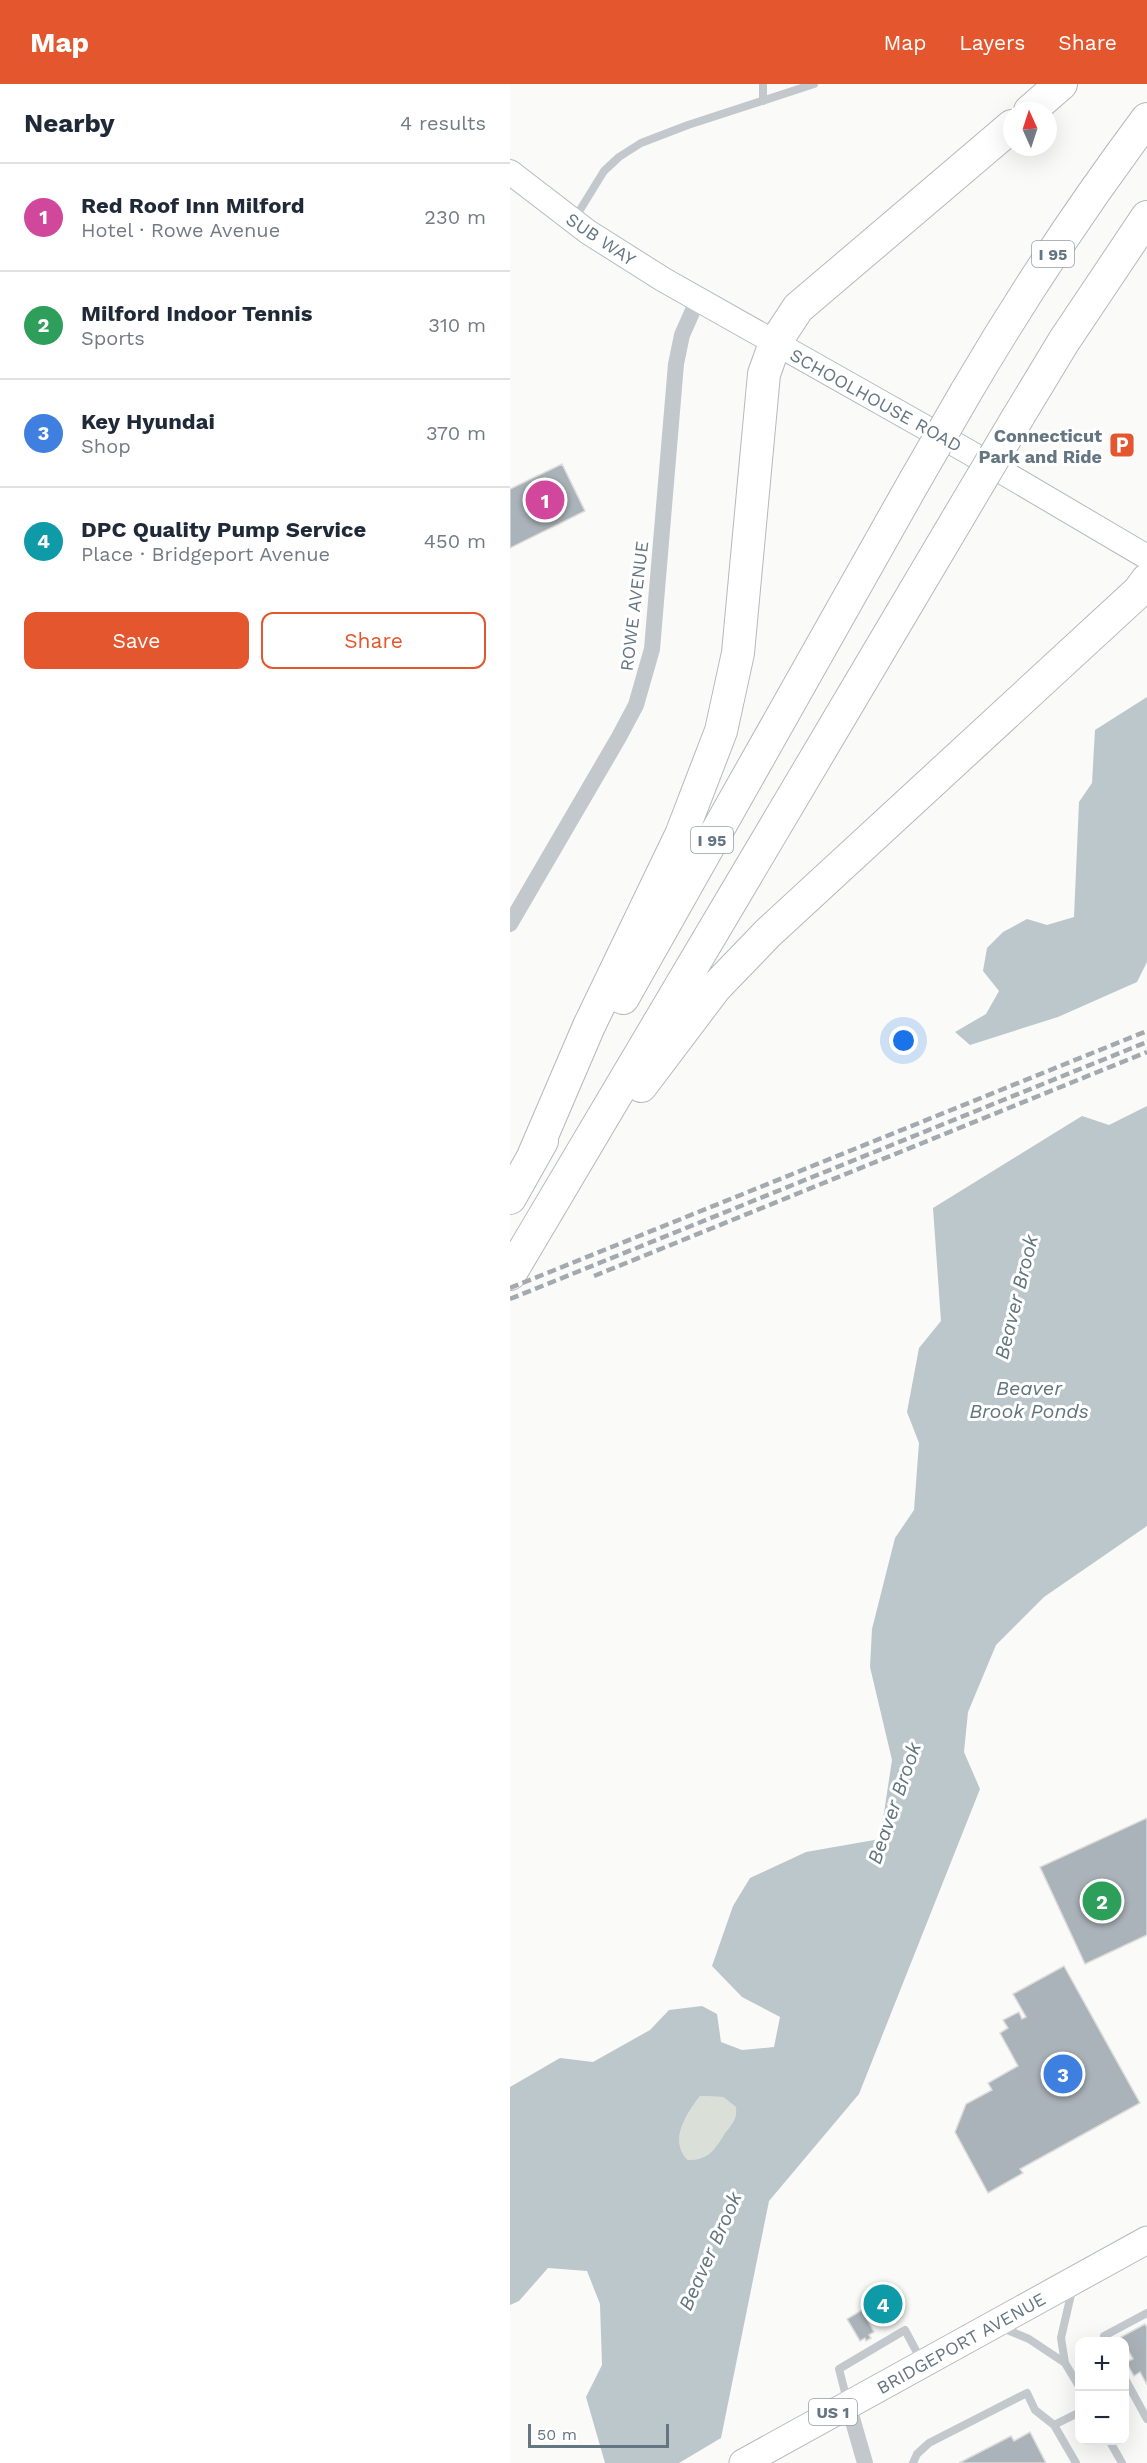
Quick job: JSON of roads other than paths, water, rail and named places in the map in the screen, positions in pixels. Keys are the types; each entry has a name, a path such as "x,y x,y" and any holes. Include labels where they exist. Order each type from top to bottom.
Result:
{"highway":[{"path":"1040,102 1061,84"},
{"name":"I 95","path":"510,1198 966,392 1022,301 1098,187 1147,119"},
{"path":"532,1159 594,1016 681,835 721,731 738,653 764,374 775,343 798,308 1003,134"},
{"name":"I 95","path":"510,1274 1018,417 1064,341 1147,217"},
{"path":"557,1195 715,988 730,972 768,933 1139,591 1147,580"}],"main road":[{"name":"SUB WAY","path":"510,172 573,221 644,268 698,299"},
{"name":"SCHOOLHOUSE ROAD","path":"698,299 967,451 1147,557"},
{"name":"BRIDGEPORT AVENUE","path":"743,2463 1147,2240"}],"street":[{"name":"ROWE AVENUE","path":"510,924 620,737 645,680 656,620 676,364 682,335 698,299"},
{"path":"848,2404 865,2463"}],"lane":[{"path":"763,84 763,101"},
{"path":"573,221 604,171 641,143 688,125 814,84"},
{"path":"1074,2281 1061,2338 1065,2363 1075,2380"},
{"path":"1104,2337 1147,2313"},
{"path":"993,2325 1037,2343 1065,2363"},
{"path":"848,2404 839,2369 905,2330 923,2363"},
{"path":"1129,2385 1147,2419"},
{"path":"913,2463 917,2454 929,2444 1027,2393 1035,2410 1054,2425 1076,2463"},
{"path":"1054,2425 1075,2414"},
{"path":"1112,2445 1122,2463"}],"water":[{"path":"1147,697 1147,962 1137,982 1058,1017 970,1045 955,1032 986,1014 999,991 983,971 987,948 1003,932 1027,919 1047,925 1074,917 1079,802 1092,783 1095,730"},
{"name":"Beaver Brook Ponds","path":"1147,1106 1147,1526 1044,1597 996,1645 968,1712 964,1752 980,1789 859,2094 769,2201 721,2438 679,2463 605,2463 586,2397 602,2365 600,2304 587,2271 548,2268 519,2301 510,2305 510,2087 560,2058 593,2062 650,2030 669,2010 702,2006 717,2014 721,2042 742,2050 774,2047 780,2017 742,1997 712,1966 733,1906 750,1878 806,1852 880,1839 892,1760 870,1667 872,1629 895,1538 914,1510 919,1443 907,1412 919,1348 941,1321 933,1208 1082,1116 1109,1125","holes":["700,2096 723,2097 736,2107 733,2121 711,2152 701,2158 688,2160 680,2144 685,2119"]}],"railway":[{"path":"510,1288 1147,1031"},
{"path":"510,1299 1147,1042"},
{"path":"594,1276 1147,1052"}],"place":[{"name":"Connecticut Park and Ride","path":"1122,445"},
{"name":"Red Roof Inn Milford","path":"545,500"},
{"name":"Milford Indoor Tennis","path":"1102,1901"},
{"name":"Key Hyundai","path":"1063,2074"},
{"name":"DPC Quality Pump Service","path":"883,2304"}],"water label":[{"name":"Beaver Brook","path":"1016,1297"},
{"name":"Beaver Brook","path":"894,1803"},
{"name":"Beaver Brook","path":"710,2251"}]}
